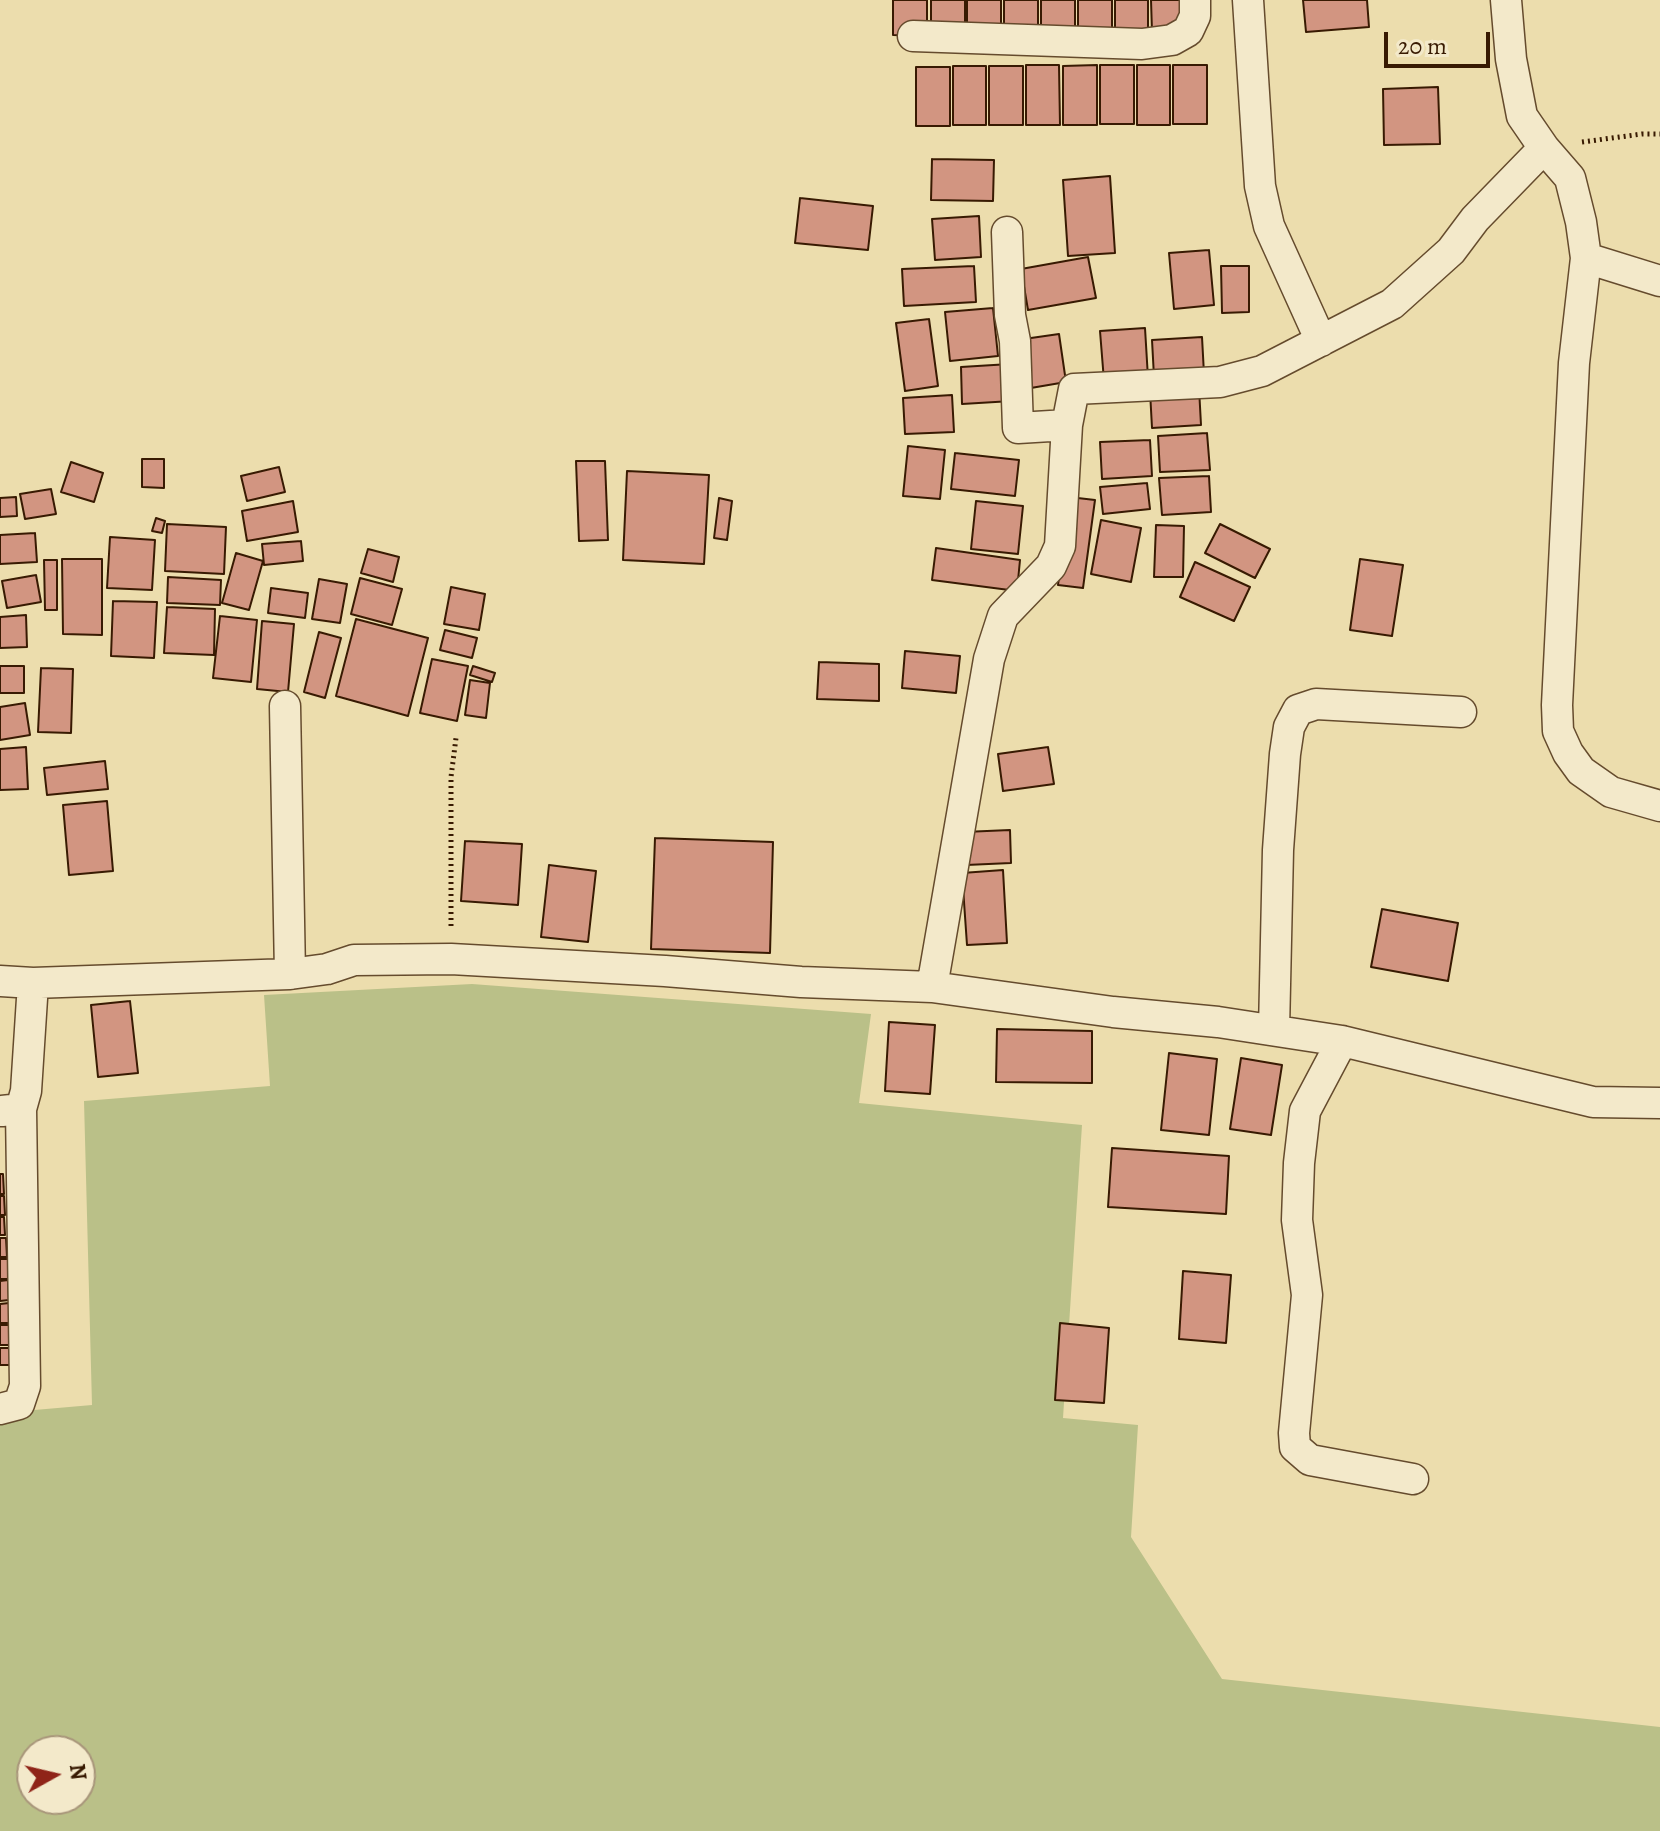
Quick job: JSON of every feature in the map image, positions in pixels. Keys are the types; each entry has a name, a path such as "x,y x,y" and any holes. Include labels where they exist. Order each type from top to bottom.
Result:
{"street":[{"path":"913,36 1142,44 1172,40 1188,31 1195,16 1195,0"},
{"path":"1248,0 1260,186 1269,226 1321,341"},
{"path":"1506,0 1511,59 1522,116 1570,178 1586,258 1574,363 1558,731 1581,771 1611,792 1660,806"},
{"path":"932,987 989,659 1003,616 1051,566 1060,546 1067,425 1074,389 1220,382 1262,371 1321,341 1392,304 1451,251 1475,219 1544,148"},
{"path":"1007,232 1018,428 1067,425"},
{"path":"1586,258 1660,281"},
{"path":"1274,1030 1278,850 1285,754 1289,727 1298,710 1316,704 1461,712"},
{"path":"285,706 290,974"},
{"path":"0,981 33,983 290,974 327,969 354,960 451,959 801,982 932,987 1274,1030 1342,1041 1593,1102 1660,1103"},
{"path":"0,1409 19,1404 25,1386 10,1110 26,1091 33,983"},
{"path":"1342,1041 1305,1111 1300,1150 1297,1220 1307,1295 1295,1447 1310,1460 1413,1479"}],"path":[{"path":"1544,148 1660,134"},
{"path":"451,959 451,777 456,738"}],"green space":[{"path":"472,984 871,1014 859,1103 1082,1125 1063,1418 1138,1425 1131,1537 1222,1679 1660,1727 1660,1831 0,1831 0,1413 92,1405 84,1101 270,1086 264,995"}],"building":[{"path":"893,0 927,0 927,36 893,35"},
{"path":"931,0 965,0 965,33 931,33"},
{"path":"967,0 1001,0 1001,32 967,32"},
{"path":"1004,0 1038,0 1038,32 1004,32"},
{"path":"1041,0 1075,0 1075,31 1041,31"},
{"path":"1078,0 1112,0 1112,31 1078,32"},
{"path":"1115,0 1148,0 1148,31 1115,31"},
{"path":"1151,0 1185,0 1185,32 1152,32"},
{"path":"1303,0 1367,0 1369,27 1306,32"},
{"path":"1026,65 1059,65 1060,125 1026,125"},
{"path":"1097,65 1097,125 1063,125 1063,66"},
{"path":"1100,65 1134,65 1134,124 1100,124"},
{"path":"1137,65 1170,65 1170,125 1137,125"},
{"path":"1173,65 1207,65 1207,124 1173,124"},
{"path":"953,66 986,66 986,125 953,125"},
{"path":"989,66 1023,66 1023,125 989,125"},
{"path":"916,67 950,67 950,126 916,126"},
{"path":"1438,87 1440,144 1384,145 1383,89"},
{"path":"932,159 994,160 993,201 931,200"},
{"path":"1110,176 1115,253 1068,256 1063,180"},
{"path":"800,198 873,206 868,250 795,243"},
{"path":"979,216 981,257 935,260 932,219"},
{"path":"1209,250 1214,305 1174,309 1169,253"},
{"path":"1088,257 1096,298 1028,310 1021,269"},
{"path":"974,266 976,302 904,306 902,269"},
{"path":"1221,266 1249,266 1249,312 1222,313"},
{"path":"993,308 998,356 950,361 945,312"},
{"path":"929,319 938,386 905,391 896,323"},
{"path":"1145,328 1148,378 1104,381 1100,331"},
{"path":"1059,334 1066,382 1025,389 1017,340"},
{"path":"1202,337 1204,374 1154,377 1152,340"},
{"path":"1010,364 1012,401 962,404 961,367"},
{"path":"1199,388 1201,425 1152,428 1150,391"},
{"path":"952,395 954,432 905,434 903,398"},
{"path":"1207,433 1210,470 1160,472 1158,436"},
{"path":"1150,440 1152,476 1102,479 1100,442"},
{"path":"908,446 945,450 940,499 903,496"},
{"path":"955,453 1019,460 1015,496 951,489"},
{"path":"142,459 164,459 164,488 142,487"},
{"path":"576,461 605,461 608,540 579,541"},
{"path":"71,462 103,473 94,502 61,492"},
{"path":"279,467 285,492 247,501 241,476"},
{"path":"627,471 709,475 704,564 623,560"},
{"path":"1209,476 1211,512 1162,515 1159,478"},
{"path":"1147,483 1150,509 1103,514 1100,487"},
{"path":"51,489 56,514 25,519 20,494"},
{"path":"16,497 17,516 0,517 0,498"},
{"path":"1069,497 1095,500 1083,588 1058,585"},
{"path":"719,498 732,501 727,540 714,538"},
{"path":"293,501 298,532 247,541 242,511"},
{"path":"976,501 1023,506 1018,554 971,549"},
{"path":"156,518 165,521 162,533 152,531"},
{"path":"1101,520 1141,528 1131,582 1091,574"},
{"path":"167,524 226,527 224,574 165,571"},
{"path":"1220,524 1270,549 1255,578 1205,553"},
{"path":"1156,525 1184,526 1183,577 1154,577"},
{"path":"35,533 37,562 0,564 0,535"},
{"path":"110,537 155,540 152,590 107,588"},
{"path":"301,541 303,561 264,565 262,544"},
{"path":"936,548 1020,560 1017,591 932,580"},
{"path":"368,549 399,557 393,582 361,573"},
{"path":"236,553 263,561 249,610 222,603"},
{"path":"62,559 102,559 102,635 63,634"},
{"path":"1360,559 1403,565 1392,636 1350,630"},
{"path":"44,560 57,560 57,610 45,610"},
{"path":"1195,562 1250,587 1234,621 1180,597"},
{"path":"36,575 41,602 7,608 2,581"},
{"path":"168,577 221,580 220,605 167,603"},
{"path":"360,578 402,589 392,625 351,614"},
{"path":"319,579 347,584 340,623 312,619"},
{"path":"451,587 485,594 479,630 444,624"},
{"path":"271,588 308,593 305,618 268,613"},
{"path":"113,601 157,602 154,658 111,656"},
{"path":"167,607 215,609 214,655 164,653"},
{"path":"26,615 27,647 0,648 0,617"},
{"path":"220,616 257,620 251,682 213,678"},
{"path":"356,619 428,638 408,716 336,696"},
{"path":"262,621 294,624 288,692 257,689"},
{"path":"445,630 477,638 472,658 440,650"},
{"path":"319,632 341,638 325,698 304,692"},
{"path":"905,651 960,656 956,693 902,688"},
{"path":"432,659 468,666 457,721 420,713"},
{"path":"819,662 879,664 879,701 817,699"},
{"path":"0,666 24,666 24,693 0,693"},
{"path":"473,666 495,673 492,682 470,675"},
{"path":"41,668 73,669 71,733 38,732"},
{"path":"470,680 490,683 486,718 465,715"},
{"path":"25,703 30,735 0,740 0,707"},
{"path":"26,747 28,789 0,790 0,749"},
{"path":"1048,747 1054,784 1003,791 998,754"},
{"path":"105,761 108,789 47,795 44,768"},
{"path":"107,801 113,871 69,875 63,805"},
{"path":"1010,830 1011,863 966,865 964,832"},
{"path":"655,838 773,842 770,953 651,949"},
{"path":"465,841 522,844 518,905 461,901"},
{"path":"549,865 596,871 588,942 541,937"},
{"path":"1003,870 1007,943 967,945 962,873"},
{"path":"1382,909 1458,923 1448,981 1371,967"},
{"path":"130,1001 138,1073 98,1077 91,1005"},
{"path":"889,1022 935,1025 930,1094 885,1091"},
{"path":"997,1029 1092,1031 1092,1083 996,1082"},
{"path":"1169,1053 1217,1059 1209,1135 1161,1130"},
{"path":"1241,1058 1282,1065 1271,1135 1230,1129"},
{"path":"1112,1148 1229,1156 1226,1214 1108,1207"},
{"path":"0,1174 3,1174 4,1194 0,1194"},
{"path":"0,1196 4,1196 5,1215 0,1215"},
{"path":"0,1217 4,1217 5,1235 0,1235"},
{"path":"0,1238 6,1238 7,1257 0,1257"},
{"path":"0,1259 8,1259 9,1279 0,1279"},
{"path":"1183,1271 1231,1275 1226,1343 1179,1339"},
{"path":"8,1280 9,1300 0,1301 0,1281"},
{"path":"9,1303 10,1323 0,1323 0,1304"},
{"path":"1060,1323 1109,1328 1104,1403 1055,1400"},
{"path":"0,1325 10,1325 10,1345 0,1345"},
{"path":"0,1348 11,1348 12,1365 0,1365"}]}
